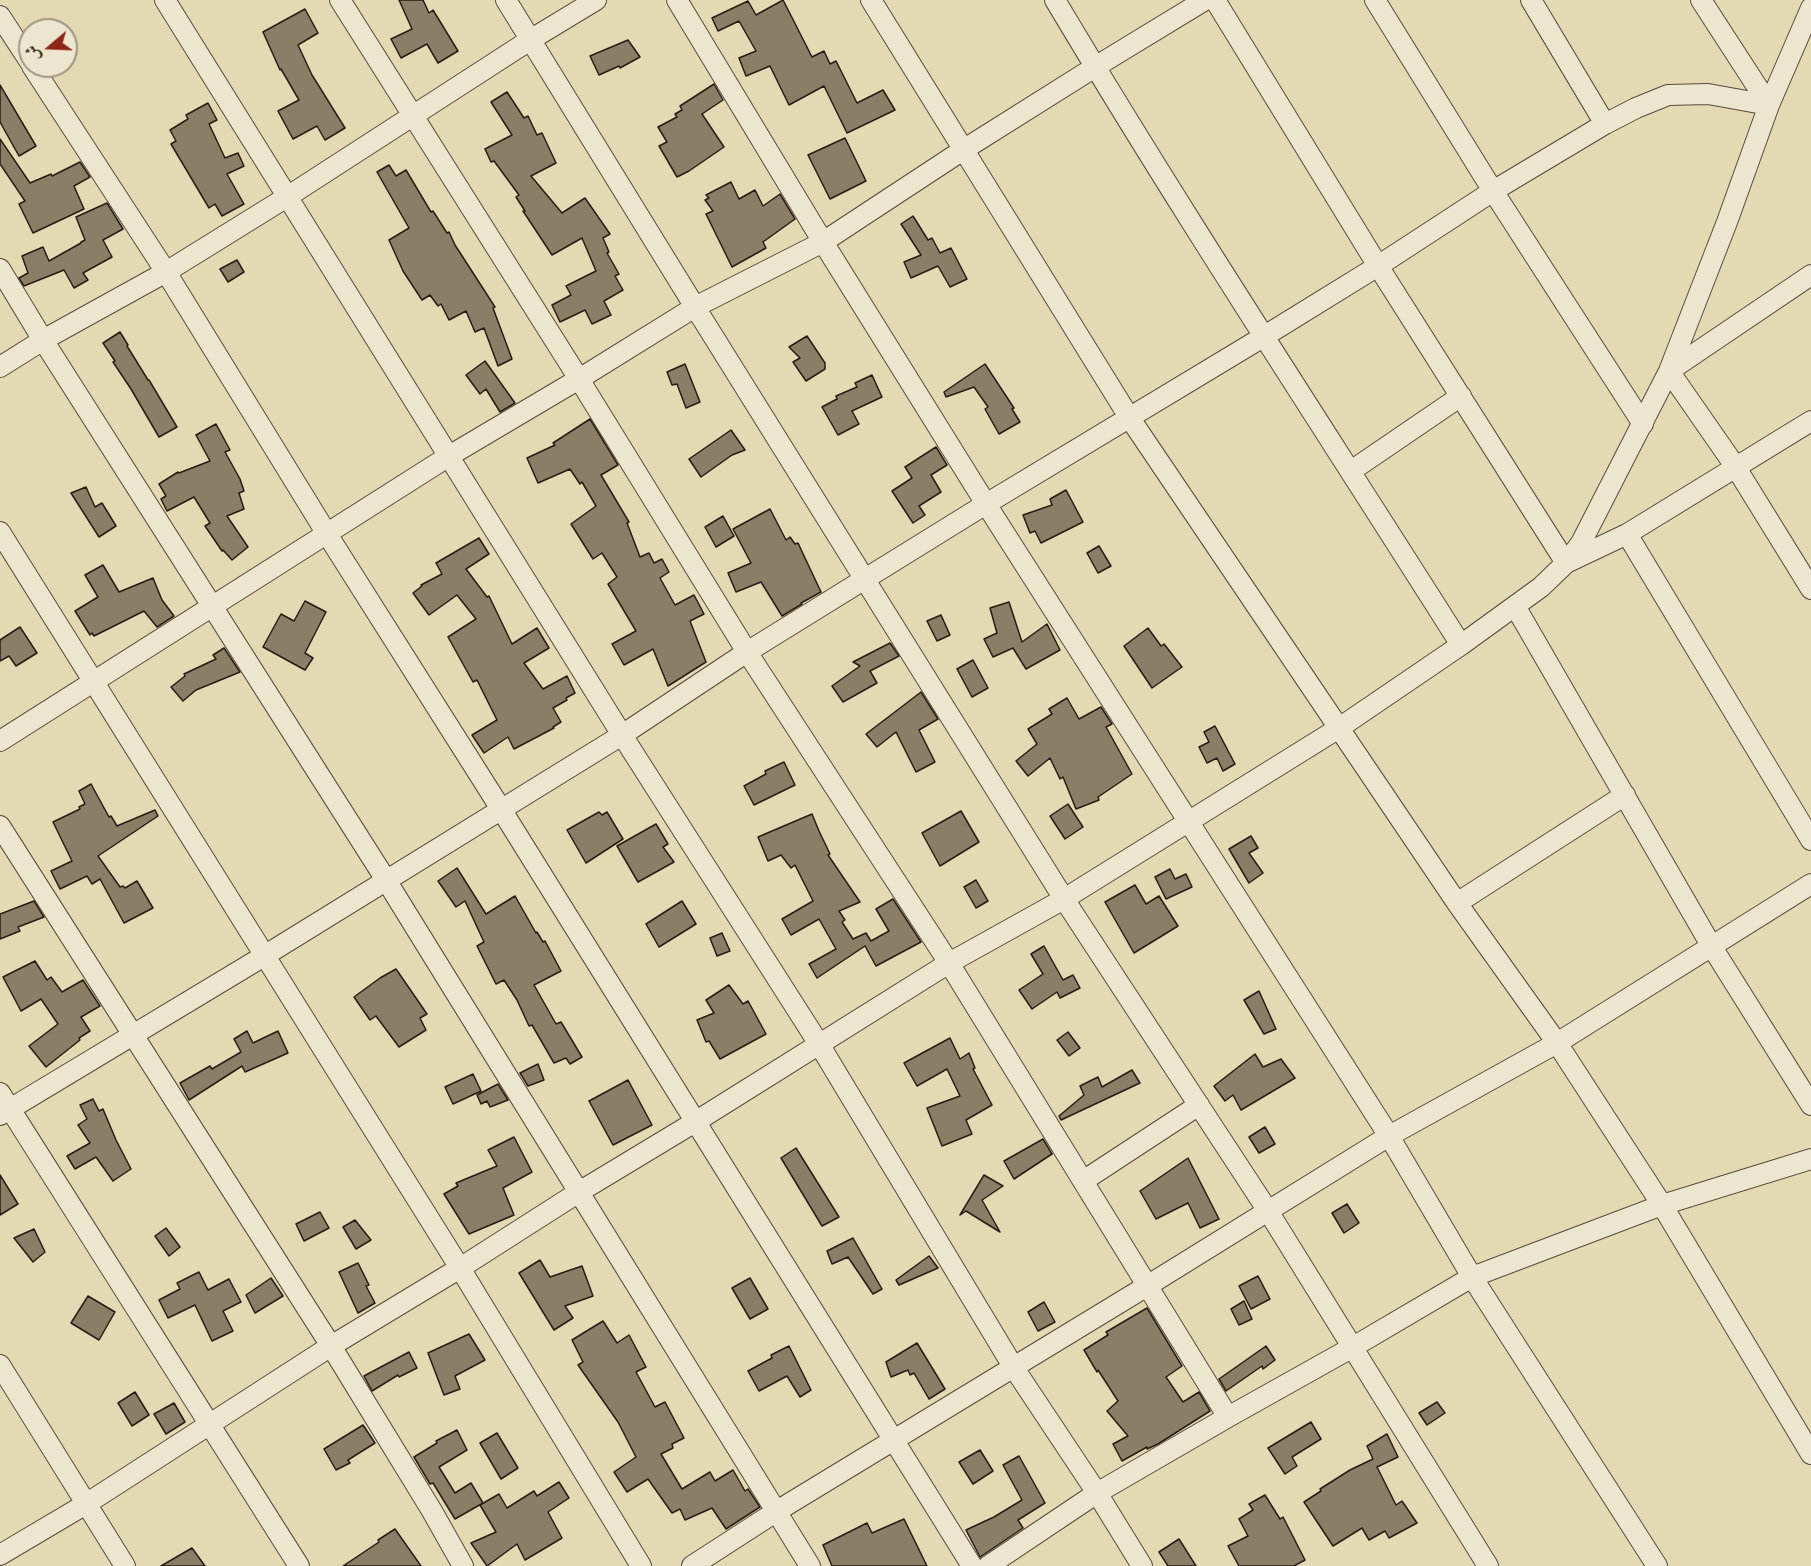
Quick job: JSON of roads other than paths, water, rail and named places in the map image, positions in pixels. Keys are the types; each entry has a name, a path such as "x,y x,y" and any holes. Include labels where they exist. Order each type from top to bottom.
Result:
{"street":[{"path":"165,0 621,735 819,1044 1014,1368 1097,1493 1142,1566"},
{"path":"340,0 579,379 747,652 949,963 1228,1417"},
{"path":"506,0 1064,899 1268,1210 1488,1566"},
{"path":"0,367 43,340 166,272 596,0"},
{"path":"677,0 823,242 986,504 1389,1136 1472,1276 1657,1566"},
{"path":"871,0 1129,417 1457,903 1557,1043 1662,1205 1811,1454"},
{"path":"1055,0 1263,337 1461,645"},
{"path":"0,741 449,456 695,307 823,242 963,150 1205,0"},
{"path":"1215,0 1378,266 1566,563"},
{"path":"1375,0 1493,191 1643,424"},
{"path":"1531,0 1605,124"},
{"path":"1701,0 1769,105"},
{"path":"0,1555 86,1504 331,1346 949,963 1064,899 1339,728 1461,645 1541,586 1566,563 1581,543 1669,371 1727,222 1769,105 1811,8"},
{"path":"0,16 18,44"},
{"path":"40,78 166,272 327,534 501,809 972,1566"},
{"path":"299,1566 210,1424 3,1106 133,1035 264,956 621,735 747,652 1263,337 1493,191 1605,124 1668,95 1708,94 1769,105"},
{"path":"0,269 386,880 810,1566"},
{"path":"1669,371 1811,275"},
{"path":"1669,371 1735,466 1811,589"},
{"path":"1351,471 1461,396"},
{"path":"1566,563 1627,534 1811,421"},
{"path":"0,532 460,1268 641,1566"},
{"path":"1627,534 1811,840"},
{"path":"1515,606 1712,946 1811,1105"},
{"path":"1457,903 1625,795"},
{"path":"0,826 331,1346 432,1510 463,1566"},
{"path":"692,1566 777,1511 1014,1368 1389,1136 1557,1043 1811,884"},
{"path":"1083,1181 1199,1105"},
{"path":"988,1566 1097,1493 1353,1347 1472,1276 1662,1205 1811,1159"},
{"path":"0,1365 125,1566"}]}
